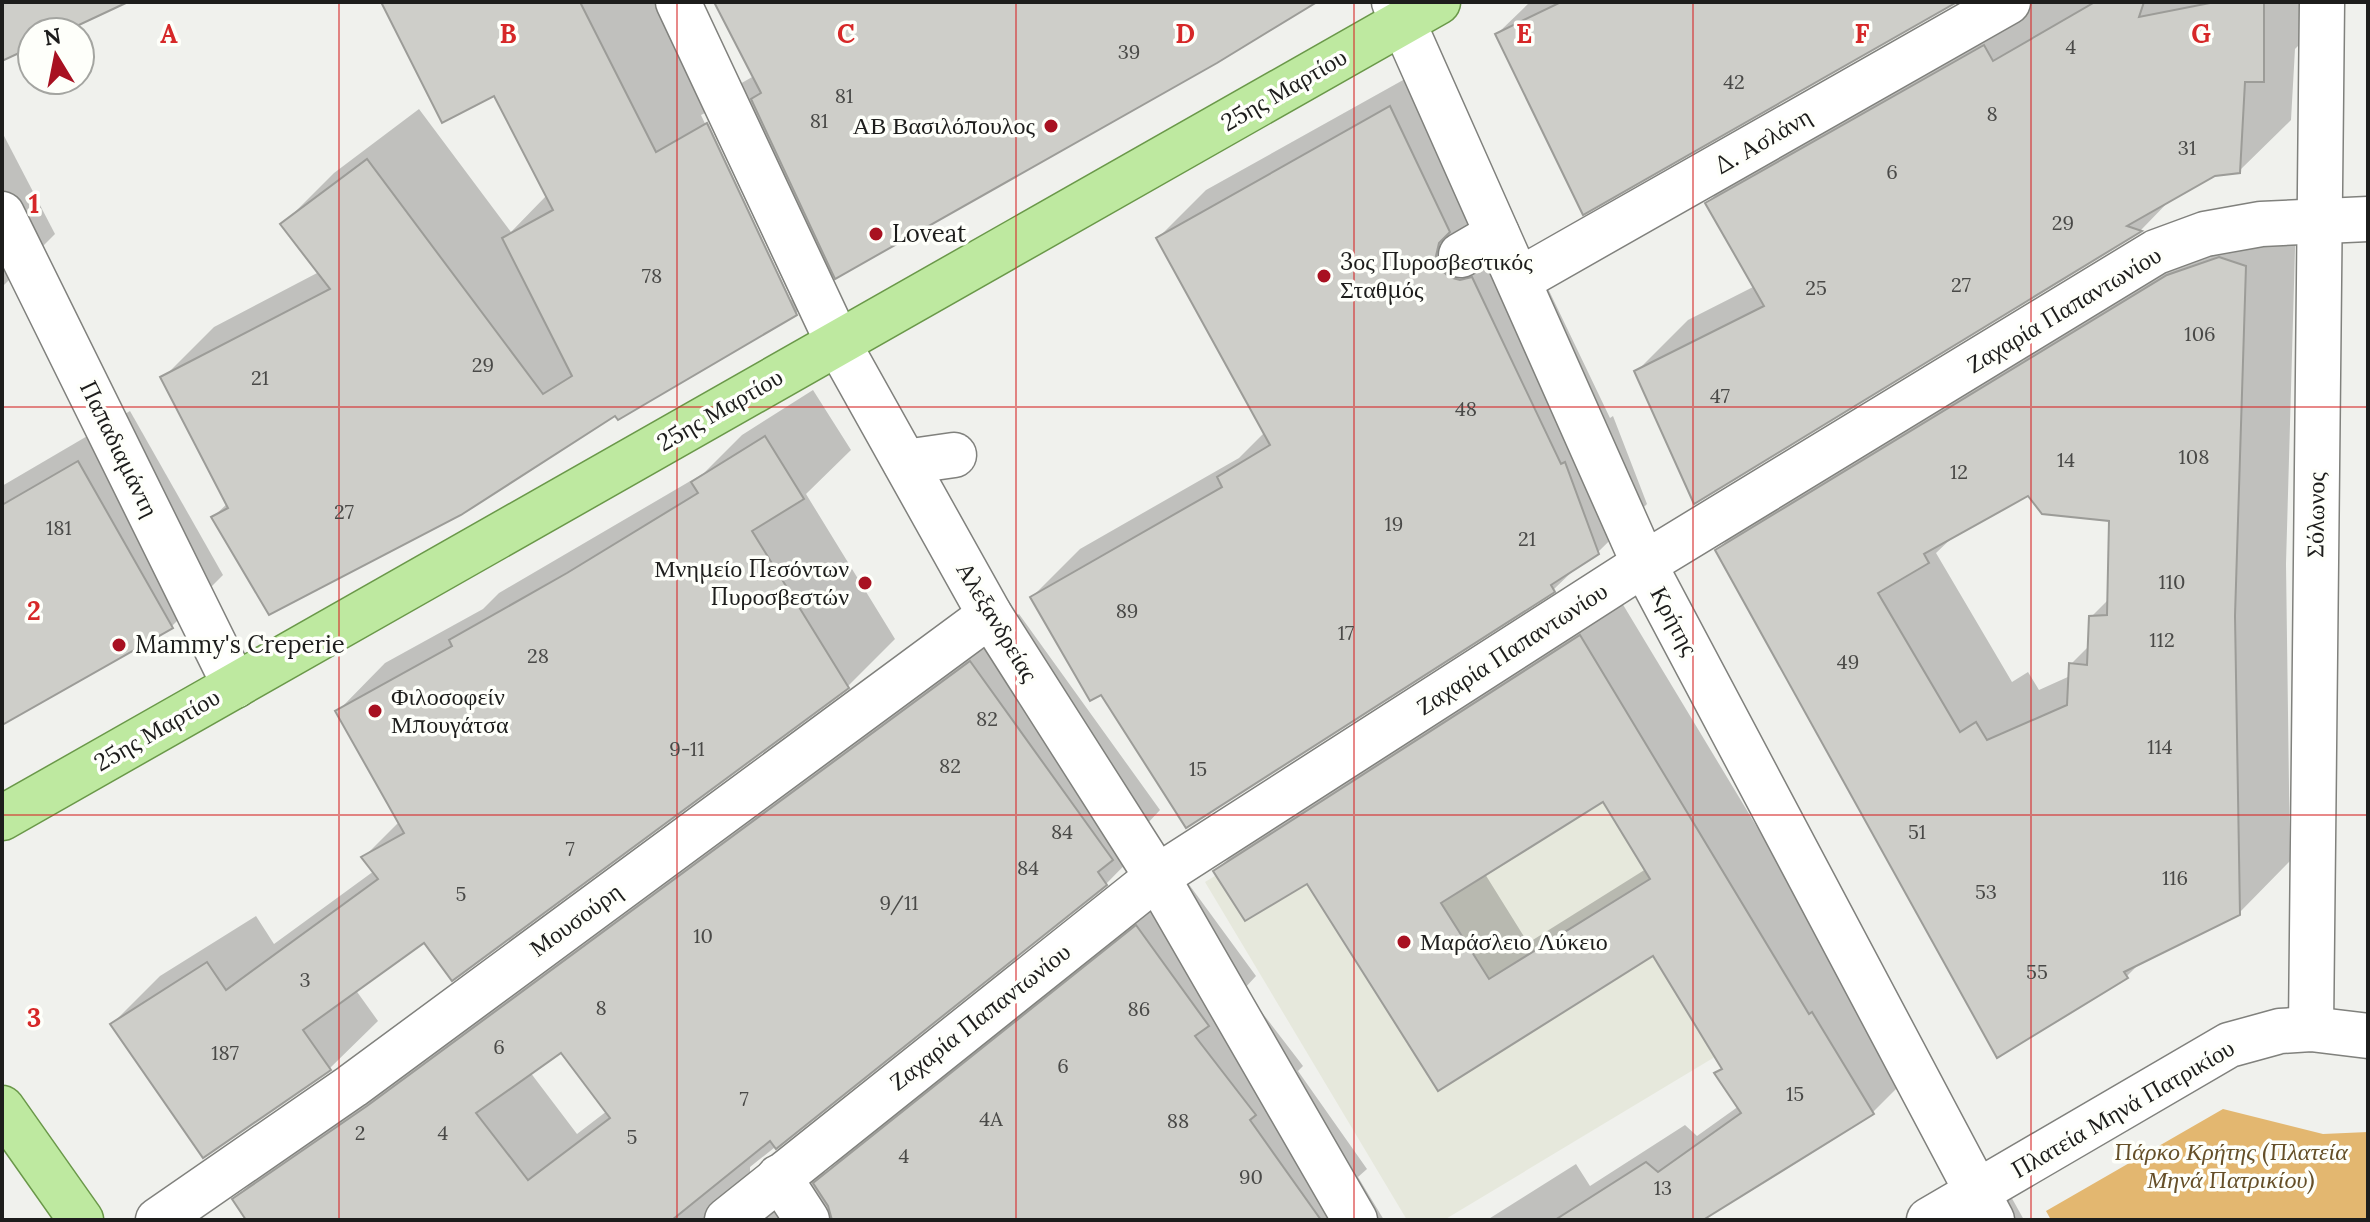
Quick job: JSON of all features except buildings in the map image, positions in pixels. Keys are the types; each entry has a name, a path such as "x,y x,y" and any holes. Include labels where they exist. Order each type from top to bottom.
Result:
{"main road":[{"name":"25ης Μαρτίου","path":"2,818 838,343 1412,9"},
{"path":"2,1108 81,1220"}],"street":[{"name":"Αλεξανδρείας","path":"678,2 838,343 990,615 1157,877 1355,1220"},
{"name":"Δ. Ασλάνη","path":"1519,280 2008,2"},
{"name":"Σόλωνος","path":"2311,1029 2322,2"},
{"name":"Κρήτης","path":"1412,9 1479,245 1519,280 1644,564 1985,1207"},
{"name":"Παπαδιαμάντη","path":"2,214 235,686"},
{"name":"Ζαχαρία Παπαντωνίου","path":"727,1220 1157,877 1644,564 2156,252 2205,234 2261,224 2368,219"},
{"path":"905,462 954,455"},
{"name":"Μουσούρη","path":"158,1220 352,1086 990,615"},
{"name":"Πλατεία Μηνά Πατρικίου","path":"1929,1220 1985,1207 2229,1045 2280,1031 2311,1029 2368,1036"},
{"path":"779,1177 807,1220"}],"shaded area":[{"path":"1589,649 1803,1004 1444,1220 1407,1220 1205,882"}],"green space":[{"name":"Πάρκο Κρήτης (Πλατεία Μηνά Πατρικίου)","path":"2223,1109 2323,1134 2368,1132 2368,1220 2051,1220 2046,1211"}],"place":[{"name":"ΑΒ Βασιλόπουλος","path":"1051,126"},
{"name":"Loveat","path":"876,234"},
{"name":"3ος Πυροσβεστικός Σταθμός","path":"1324,276"},
{"name":"Μνημείο Πεσόντων Πυροσβεστών","path":"865,583"},
{"name":"Mammy's Creperie","path":"119,645"},
{"name":"Φιλοσοφείν Μπουγάτσα","path":"375,711"},
{"name":"Μαράσλειο Λύκειο","path":"1404,942"}]}
